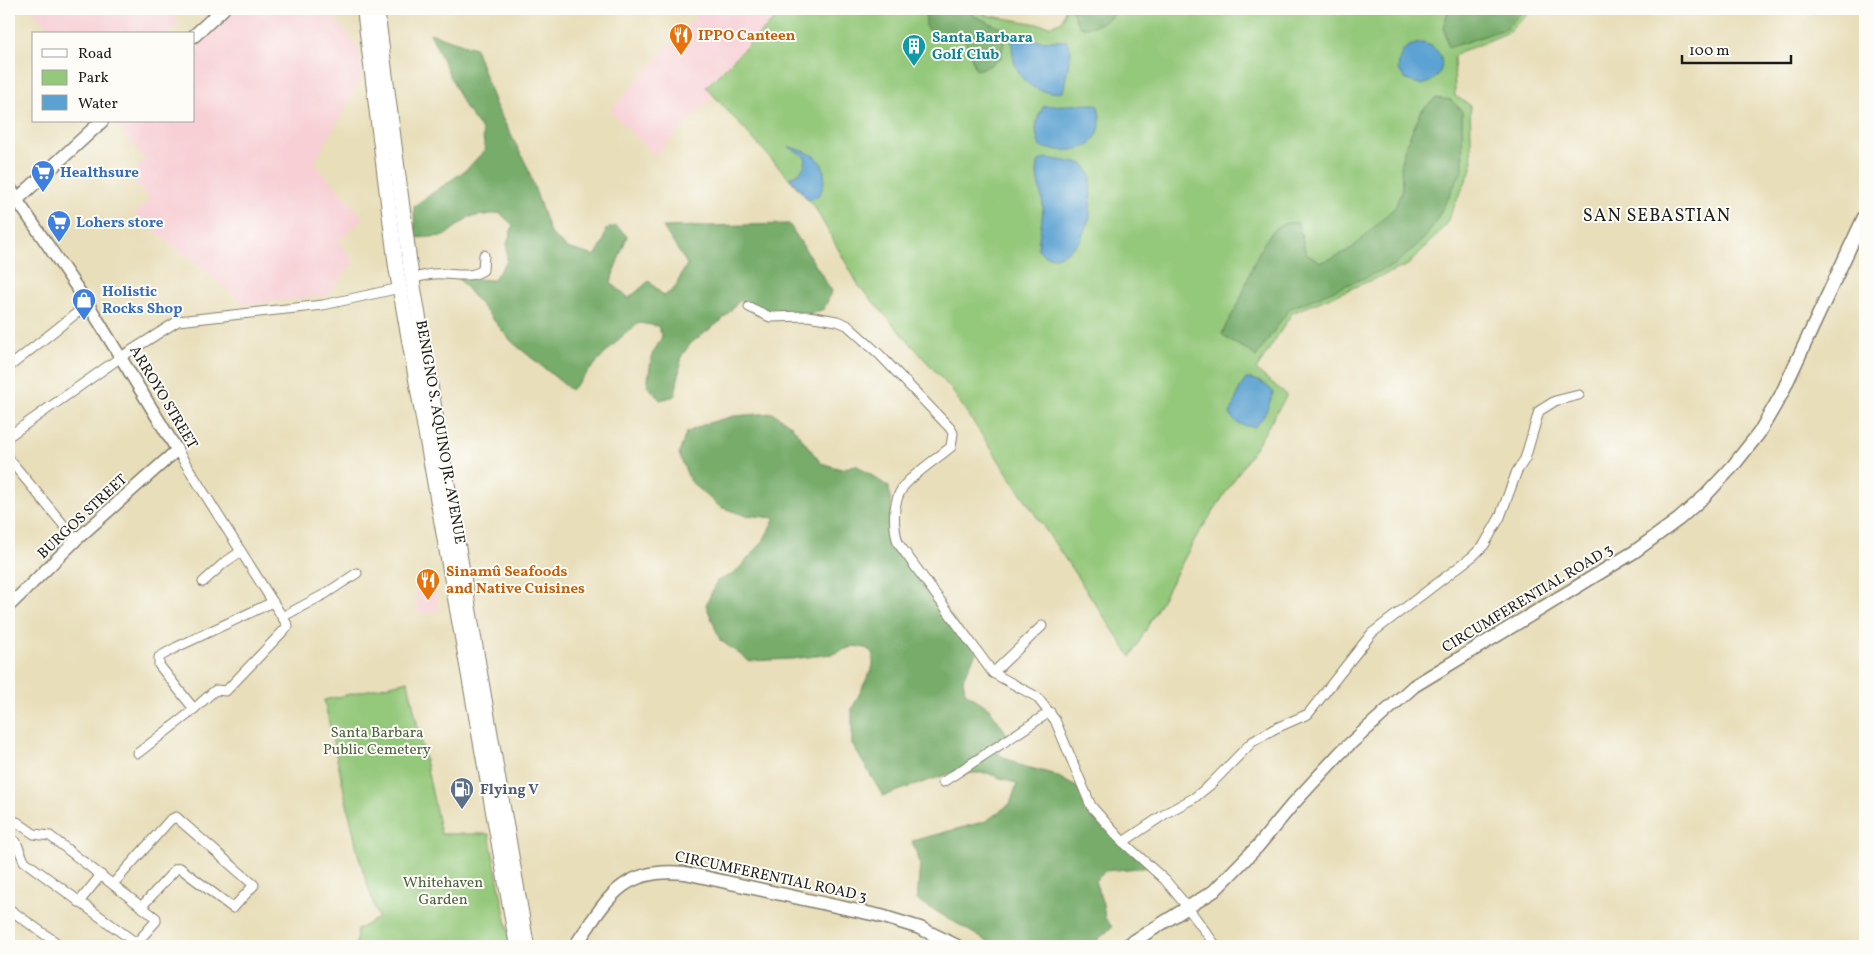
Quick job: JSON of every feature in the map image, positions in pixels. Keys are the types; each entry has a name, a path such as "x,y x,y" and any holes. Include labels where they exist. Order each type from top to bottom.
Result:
{"main road":[{"path":"195,35 224,9"},
{"name":"BENIGNO S. AQUINO JR. AVENUE","path":"364,9 400,288 446,511 527,946"},
{"name":"BENIGNO S. AQUINO JR. AVENUE","path":"377,9 446,511 517,946"},
{"path":"13,204 101,122"},
{"name":"ARROYO STREET","path":"9,188 13,204"},
{"name":"CIRCUMFERENTIAL ROAD 3","path":"1126,946 1214,892 1258,846 1335,758 1414,686 1634,552 1679,519 1706,495 1734,466 1759,433 1781,395 1865,215"},
{"name":"CIRCUMFERENTIAL ROAD 3","path":"575,946 607,900 618,888 651,872 667,871 685,873 881,916 920,928 958,946"}],"street":[{"name":"ARROYO STREET","path":"13,204 88,304 240,552 288,626 226,691 215,691 194,709"},
{"path":"413,278 434,274 464,275 480,273 484,270 484,256"},
{"path":"9,436 178,321 323,305 400,288"},
{"path":"9,367 88,304"},
{"path":"749,307 770,317 808,316 837,321 847,325 880,355 950,428 953,434 951,447 903,488 894,514 894,528 898,543 993,674 1037,697 1050,712 1091,806 1123,842 1165,880 1216,946"},
{"path":"1123,842 1168,812 1194,798 1210,785 1252,742 1274,729 1308,714 1372,633 1478,550 1494,530 1500,517 1517,471 1525,459 1539,411 1555,401 1579,395"},
{"name":"BURGOS STREET","path":"9,606 76,540 177,450"},
{"path":"9,459 76,540"},
{"path":"203,582 224,563 240,552"},
{"path":"282,617 325,594 357,573"},
{"path":"138,753 194,709 159,665 159,657 273,602"},
{"path":"993,674 1042,626"},
{"path":"943,782 1050,712"},
{"path":"113,884 170,820 176,817 254,885 233,908 180,868 176,869 142,906"},
{"path":"9,826 17,822 34,834 50,836 142,906 156,920 135,945 24,861 20,856 16,842 9,838"},
{"path":"79,902 101,875"},
{"path":"9,909 61,946"}],"shaded area":[{"path":"31,9 167,9 179,23 170,32 53,32"},
{"path":"233,9 325,9 350,36 360,54 362,71 360,82 314,163 363,218 338,241 354,261 328,295 247,305 135,214 150,199 129,176 146,160 115,122 195,122 195,45"},
{"path":"702,9 784,9 707,84 716,93 655,155 610,111"},
{"path":"436,586 439,611 418,614 415,589"}],"green space":[{"path":"784,9 985,9 985,15 1050,26 1062,21 1065,9 1534,9 1507,33 1454,55 1455,96 1470,105 1472,168 1445,226 1408,265 1292,313 1256,370 1287,395 1257,445 1195,539 1131,657 951,389 859,286 814,206 706,87"},
{"path":"923,9 972,9 972,15 1006,30 1001,58 989,66 976,70 965,40 943,37 926,28 926,17"},
{"path":"1072,9 1122,9 1102,22 1092,26 1080,27"},
{"path":"1448,9 1525,9 1505,29 1448,48 1444,28"},
{"path":"430,33 475,48 495,104 527,166 550,233 567,248 595,256 603,243 606,229 616,226 627,236 611,283 629,298 649,281 664,296 674,289 687,264 663,227 789,224 832,291 824,309 800,318 764,316 740,300 722,320 691,343 682,355 675,396 660,400 647,385 652,355 662,337 658,326 639,323 620,338 571,390 512,342 458,278 493,280 507,261 507,244 513,225 500,213 469,217 444,236 415,238 414,206 467,169 485,150 482,130 464,106"},
{"path":"1436,98 1451,100 1462,111 1463,169 1425,238 1395,265 1289,309 1256,357 1226,338 1222,334 1236,309 1257,256 1263,244 1278,227 1288,223 1298,223 1306,253 1321,262 1352,248 1395,207 1402,191 1401,162 1406,144 1422,110"},
{"path":"773,413 791,425 821,463 841,469 856,465 889,487 895,540 977,651 963,679 965,692 989,708 1007,734 998,754 1019,765 1053,774 1078,788 1090,810 1151,867 1104,871 1095,881 1103,904 1105,918 1112,927 1091,946 995,946 917,900 920,864 912,841 986,821 1010,804 1017,784 987,773 951,773 883,796 852,744 852,709 873,666 873,653 866,648 854,646 832,654 792,659 749,661 720,640 706,605 717,581 734,574 762,543 775,518 744,515 720,507 690,481 679,454 686,433 705,424 734,416"},
{"path":"408,681 441,834 489,834 511,946 356,946 357,930 378,918 358,854 324,700"}],"water":[{"path":"1012,40 1067,41 1071,51 1063,92 1041,90 1024,80 1015,63"},
{"path":"1422,43 1429,45 1438,52 1442,63 1439,74 1433,80 1423,85 1406,80 1398,69 1404,50 1410,46"},
{"path":"1094,104 1098,106 1100,120 1098,132 1086,146 1065,150 1040,147 1036,126 1044,106"},
{"path":"789,147 809,153 822,163 824,179 822,190 815,197 808,200 790,178 803,169 806,159 803,155"},
{"path":"1047,158 1084,164 1091,176 1090,217 1080,241 1066,253 1055,257 1045,256 1038,249 1043,209 1037,167 1039,161"},
{"path":"1246,379 1261,382 1273,392 1266,411 1254,427 1237,422 1230,414 1241,386"}],"place":[{"name":"IPPO Canteen","path":"681,56"},
{"name":"Santa Barbara Golf Club","path":"914,67"},
{"name":"Healthsure","path":"43,193"},
{"name":"Lohers store","path":"59,243"},
{"name":"Holistic Rocks Shop","path":"84,321"},
{"name":"Sinamû Seafoods and Native Cuisines","path":"428,601"},
{"name":"Flying V","path":"462,810"}],"district":[{"name":"SAN SEBASTIAN","path":"1657,215"}],"park label":[{"name":"Santa Barbara Public Cemetery","path":"377,740"},
{"name":"Whitehaven Garden","path":"443,890"}]}
